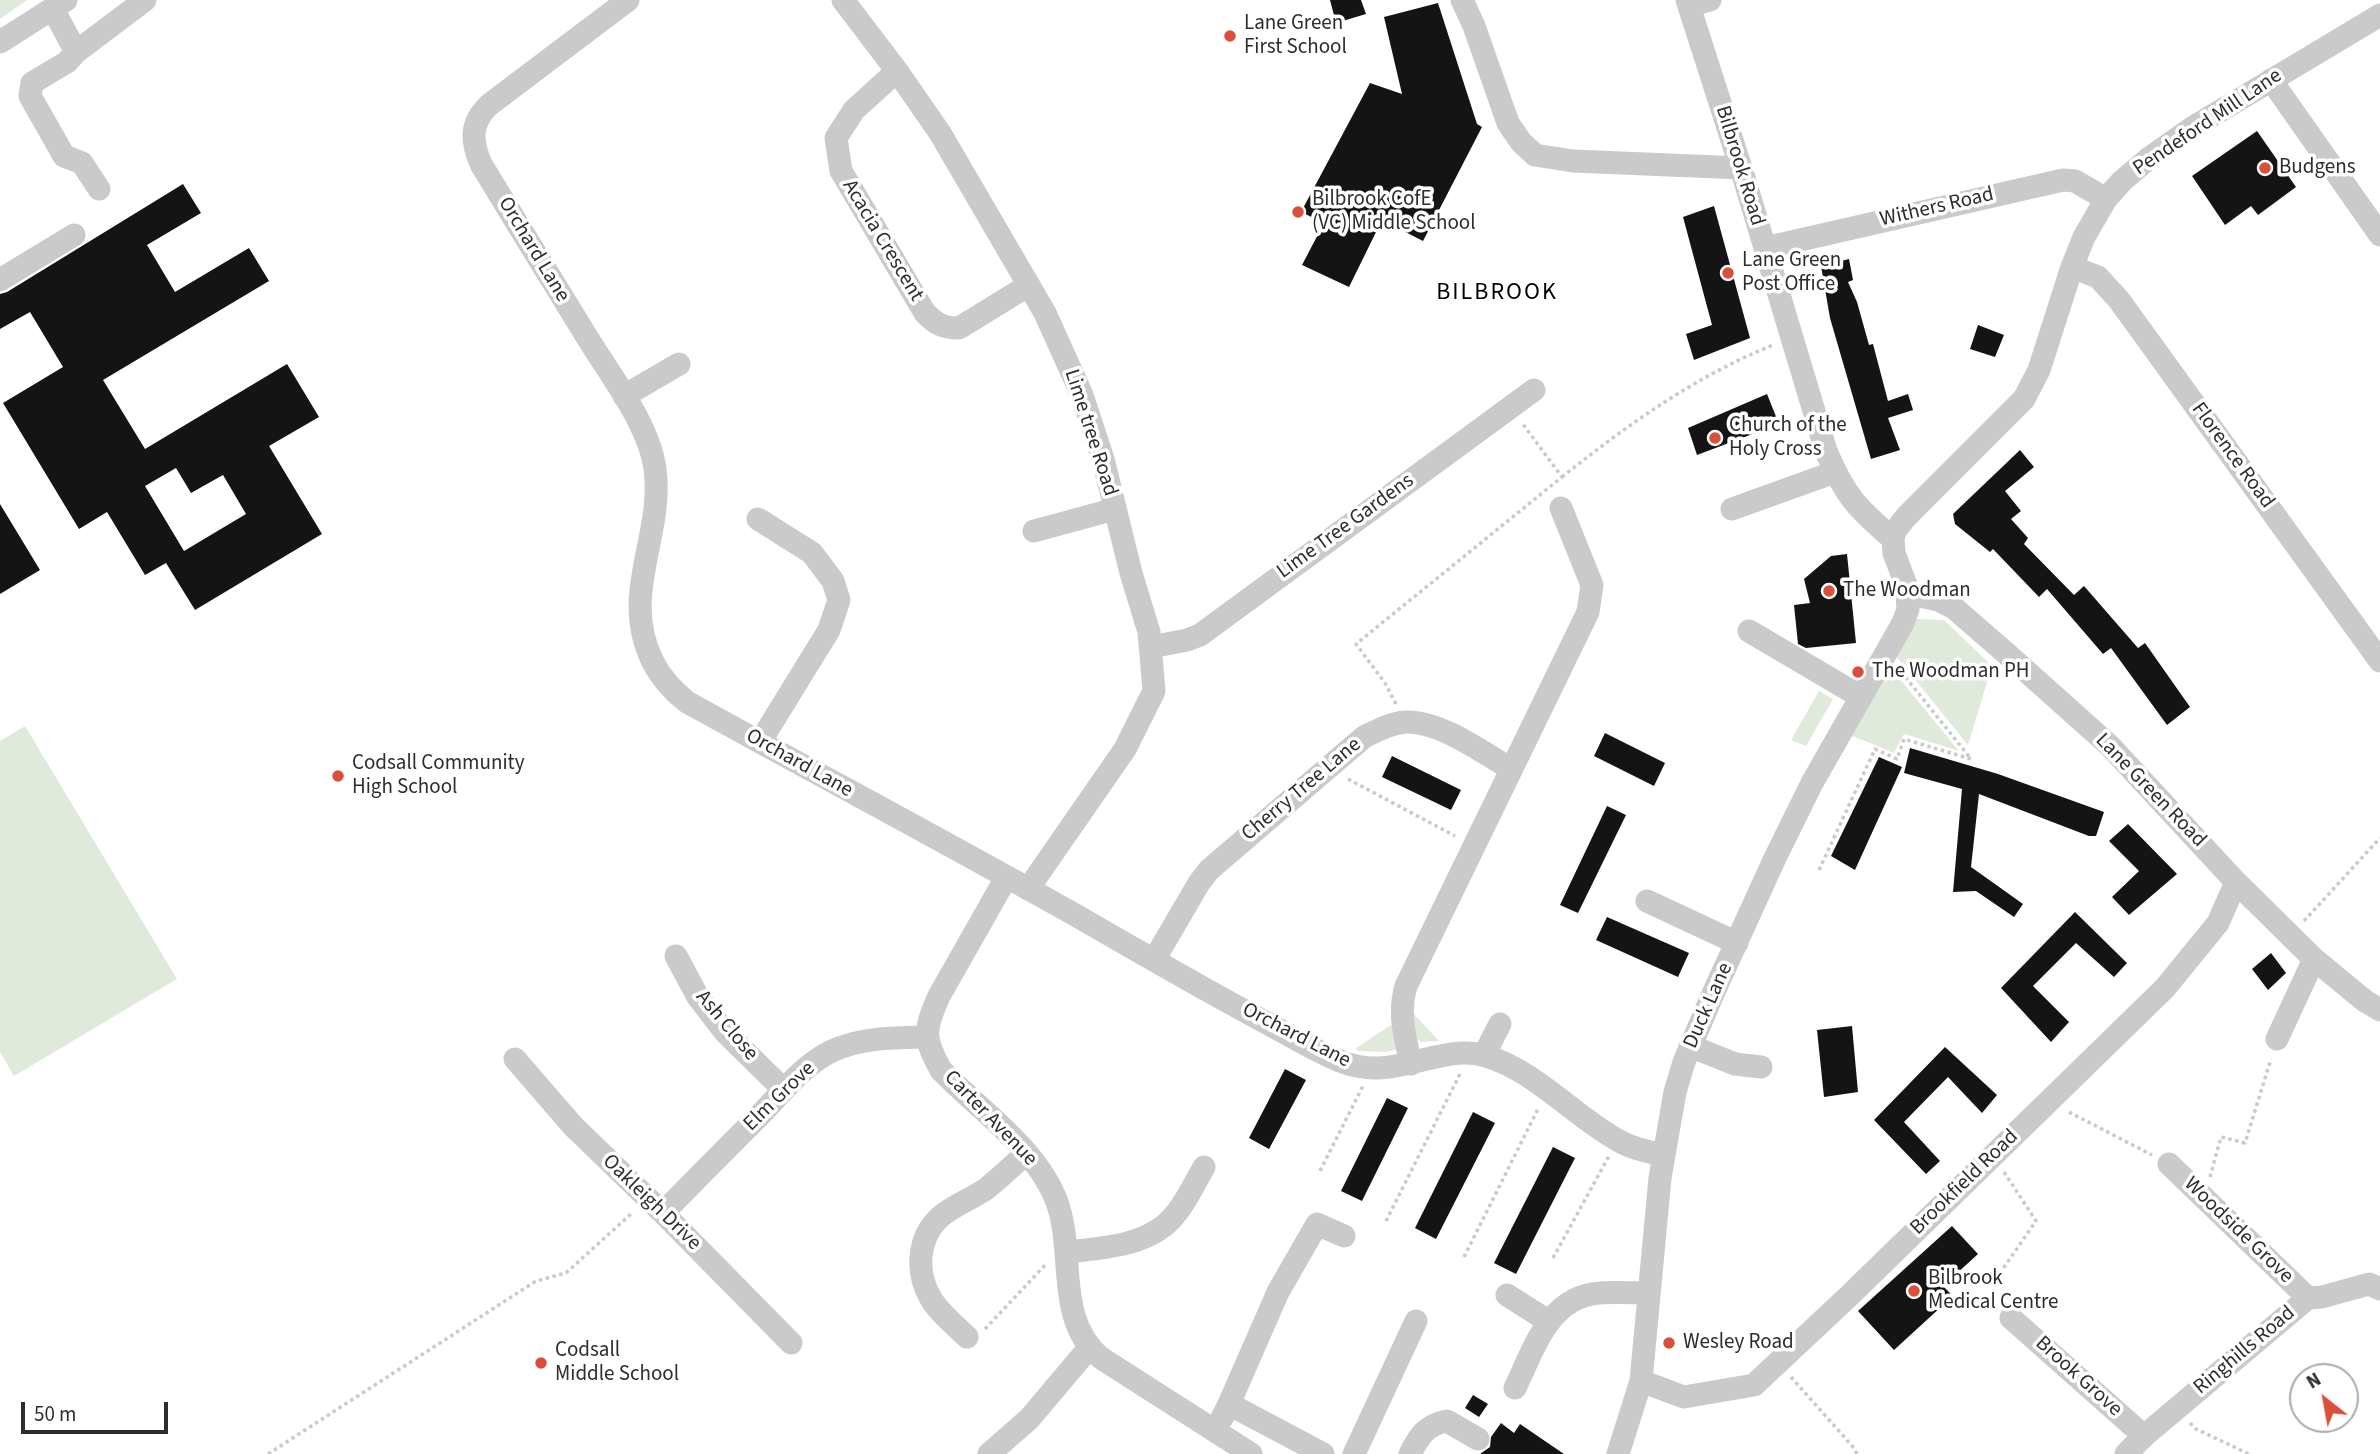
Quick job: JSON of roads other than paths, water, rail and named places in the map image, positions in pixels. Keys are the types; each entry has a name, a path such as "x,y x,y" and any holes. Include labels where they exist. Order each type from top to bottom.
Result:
{"street":[{"path":"99,189 82,163 64,156 30,96 32,83 67,62 76,52 145,0"},
{"name":"Orchard Lane","path":"628,0 489,104 478,115 473,130 474,149 624,396 649,444 656,489 638,602 640,627 648,651 662,677 679,696 1340,1061 1361,1068 1381,1069 1411,1065 1444,1056 1484,1055 1511,1066 1537,1082 1598,1128 1623,1143 1663,1156"},
{"name":"Lime tree Road","path":"843,0 940,133 1045,313 1082,395 1103,459 1151,647 1154,691 1125,749 1028,889"},
{"path":"1462,0 1474,26 1507,122 1521,142 1535,155 1573,161 1741,168"},
{"name":"Bilbrook Road","path":"1695,2 1791,338 1835,472 1844,491 1858,509 1894,539"},
{"path":"0,42 60,5 76,52"},
{"name":"Pendeford Mill Lane","path":"1894,539 1895,531 1906,517 2024,399 2039,370 2072,267 2095,215 2122,181 2195,126 2380,15"},
{"name":"Acacia Crescent","path":"897,71 854,110 836,138 841,171 925,313 935,323 946,328 959,328 1029,285"},
{"path":"2271,80 2380,235"},
{"name":"Withers Road","path":"1765,248 2063,180 2075,181 2106,199"},
{"path":"0,280 74,235"},
{"name":"Florence Road","path":"2072,267 2098,277 2112,292 2380,661"},
{"path":"624,396 679,364"},
{"name":"Lime Tree Gardens","path":"1151,647 1200,635 1534,390"},
{"path":"1732,509 1835,472"},
{"path":"1411,1065 1402,1015 1402,998 1406,986 1592,599 1592,585 1561,508"},
{"path":"1034,531 1115,509"},
{"path":"758,519 812,552 833,581 839,600 829,630 760,742"},
{"path":"1894,539 1894,553 1904,576 1907,593"},
{"name":"Duck Lane","path":"1618,1454 1641,1381 1663,1156 1675,1092 1690,1046 1812,783 1903,623 1908,609 1907,593"},
{"name":"Lane Green Road","path":"1907,593 1938,600 1963,615 2110,746 2236,882 2314,959 2380,1010"},
{"path":"1749,631 1861,697"},
{"name":"Cherry Tree Lane","path":"1154,960 1199,883 1222,857 1364,737 1385,726 1405,722 1437,728 1511,769"},
{"path":"926,1037 930,1015 939,996 1006,878"},
{"name":"Brookfield Road","path":"1641,1381 1684,1397 1754,1385 2165,988 2218,923 2236,882"},
{"path":"1647,901 1737,943"},
{"name":"Ash Close","path":"676,956 698,997 725,1032 784,1090"},
{"path":"2277,1039 2314,959"},
{"path":"1484,1055 1500,1024"},
{"name":"Elm Grove","path":"663,1213 784,1090 829,1052 846,1045 882,1038 926,1037"},
{"name":"Carter Avenue","path":"926,1037 941,1070 1027,1153 1045,1177 1056,1199 1067,1252 1071,1305 1089,1348"},
{"path":"1690,1046 1735,1064 1761,1067"},
{"name":"Oakleigh Drive","path":"515,1059 573,1126 791,1343"},
{"path":"967,1337 931,1300 924,1286 920,1267 921,1248 928,1232 940,1217 986,1188 1027,1153"},
{"name":"Woodside Grove","path":"2169,1164 2308,1298"},
{"path":"1067,1252 1126,1244 1144,1238 1166,1225 1184,1203 1204,1167"},
{"path":"1217,1430 1278,1292 1317,1224 1344,1236"},
{"name":"Ringhills Road","path":"2126,1454 2308,1298 2322,1297 2369,1284 2380,1289"},
{"path":"1515,1388 1548,1321 1569,1302 1599,1293 1649,1293"},
{"path":"1507,1295 1548,1321"},
{"name":"Brook Grove","path":"2011,1318 2144,1436"},
{"path":"1354,1454 1416,1321"},
{"path":"989,1454 1029,1419 1089,1348 1250,1454"},
{"path":"1229,1404 1323,1454"},
{"path":"1410,1454 1420,1434 1434,1424 1447,1421 1478,1439"}],"place":[{"name":"Lane Green First School","path":"1230,36"},
{"name":"Budgens","path":"2265,168"},
{"name":"Bilbrook CofE (VC) Middle School","path":"1298,212"},
{"name":"Lane Green Post Office","path":"1728,273"},
{"name":"Church of the Holy Cross","path":"1715,438"},
{"name":"The Woodman","path":"1829,591"},
{"name":"The Woodman PH","path":"1858,672"},
{"name":"Codsall Community High School","path":"338,776"},
{"name":"Bilbrook Medical Centre","path":"1914,1291"},
{"name":"Wesley Road","path":"1669,1343"},
{"name":"Codsall Middle School","path":"541,1363"}],"district":[{"name":"BILBROOK","path":"1497,294"}]}
